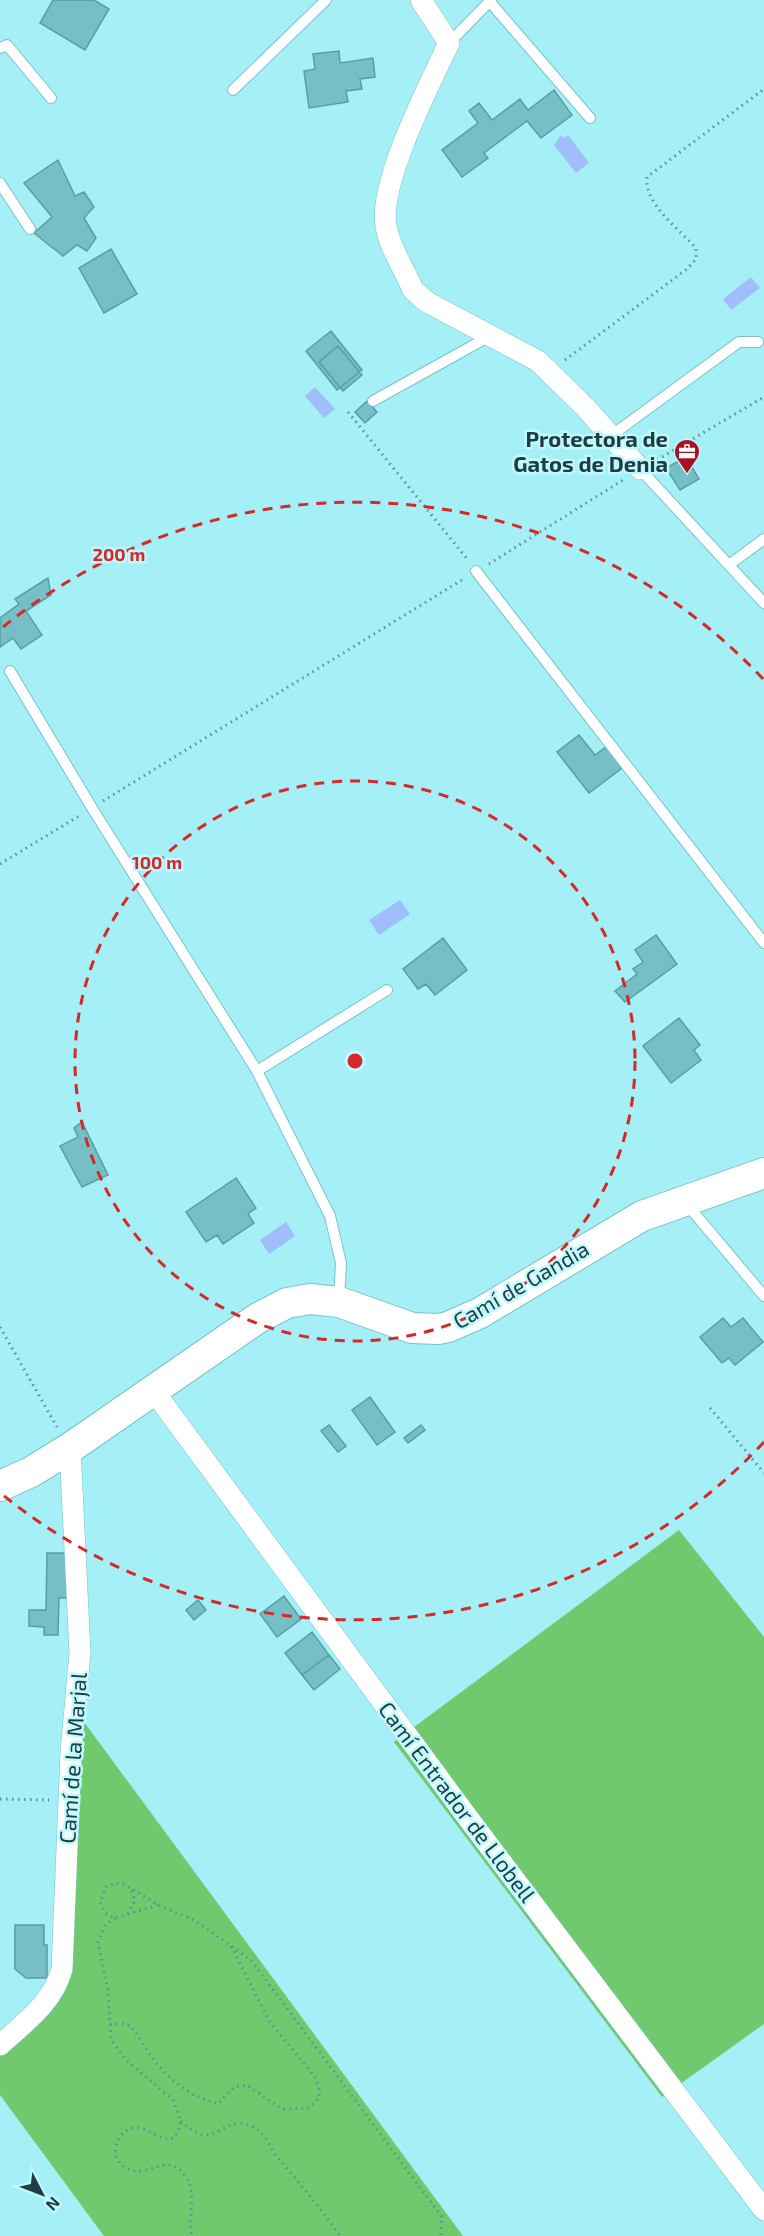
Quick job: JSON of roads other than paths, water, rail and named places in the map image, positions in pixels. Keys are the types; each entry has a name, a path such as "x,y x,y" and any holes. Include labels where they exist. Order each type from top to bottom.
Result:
{"main road":[{"name":"Camí de Gandia","path":"0,1486 31,1472 70,1448 276,1307 298,1300 339,1302 412,1328 448,1327 480,1313 621,1227 684,1200 764,1173"}],"street":[{"path":"420,0 449,43 417,112 387,194 385,225 409,281 419,296 538,361 612,435 640,469"},
{"name":"Camí Entrador de Llobell","path":"153,1390 458,1804 764,2210"},
{"name":"Camí de la Marjal","path":"0,2045 44,2004 59,1979 63,1955 69,1801 80,1630 70,1448"}],"lane":[{"path":"234,90 326,0"},
{"path":"449,43 490,1 590,118"},
{"path":"0,48 7,45 51,98"},
{"path":"0,183 30,230"},
{"path":"373,401 490,336"},
{"path":"612,435 739,342 758,342"},
{"path":"640,469 764,603"},
{"path":"730,564 764,539"},
{"path":"476,571 764,943"},
{"path":"10,671 92,808 257,1071 330,1215 341,1263 339,1302"},
{"path":"257,1071 387,990"},
{"path":"684,1200 764,1296"}],"water":[{"path":"561,135 563,138 568,135 589,163 576,173 554,145"},
{"path":"751,277 760,288 731,310 723,299"},
{"path":"315,387 335,409 324,418 305,396"},
{"path":"400,900 410,914 379,935 369,920"},
{"path":"286,1222 295,1236 269,1254 260,1240"}],"place":[{"name":"Protectora de Gatos de Denia","path":"687,475"}]}
